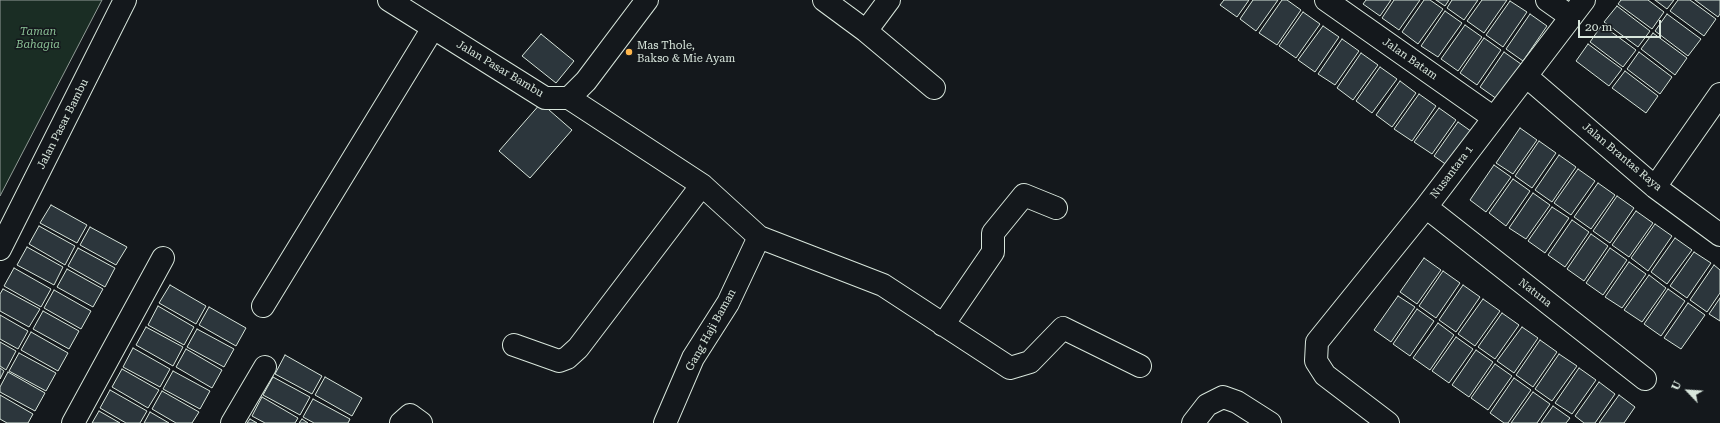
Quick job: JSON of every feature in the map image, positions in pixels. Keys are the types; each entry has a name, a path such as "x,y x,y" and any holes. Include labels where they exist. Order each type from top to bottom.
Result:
{"street":[{"name":"Jalan Pasar Bambu","path":"0,249 125,0"},
{"name":"Jalan Pasar Bambu","path":"389,0 545,98 569,98"},
{"path":"647,0 586,81 569,98 702,185 759,237 883,285 1010,368 1030,362 1063,328 1140,366"},
{"path":"824,0 866,31 934,88"},
{"path":"866,31 889,0"},
{"name":"Jalan Batam","path":"1326,0 1494,118"},
{"path":"1547,0 1571,17"},
{"name":"Nusantara 1","path":"1388,423 1325,375 1316,361 1317,342 1426,207 1584,0"},
{"path":"263,306 433,28"},
{"name":"Jalan Brantas Raya","path":"1526,76 1655,187 1720,235"},
{"path":"1655,187 1720,94"},
{"path":"514,345 559,361 567,358 578,348 702,185"},
{"path":"943,325 993,252 993,233 1024,195 1056,208"},
{"name":"Natuna","path":"1426,207 1645,379"},
{"name":"Gang Haji Baman","path":"665,423 693,358 728,303 759,237"},
{"path":"73,423 164,258"},
{"path":"232,423 265,367"},
{"path":"1193,423 1207,405 1223,397 1237,402 1270,423"},
{"path":"401,423 410,415 421,423"}],"green space":[{"name":"Taman Bahagia","path":"0,0 102,0 0,196"}],"building":[{"path":"1224,0 1249,0 1237,17 1220,5"},
{"path":"1253,0 1278,0 1256,31 1240,19"},
{"path":"1282,0 1287,0 1301,10 1277,45 1259,33"},
{"path":"1366,0 1391,0 1380,16 1363,4"},
{"path":"1394,0 1420,0 1399,30 1382,18"},
{"path":"1424,0 1430,0 1443,9 1418,44 1402,32"},
{"path":"1436,0 1449,0 1445,6"},
{"path":"1452,0 1478,0 1464,20 1447,8"},
{"path":"1482,0 1507,0 1484,33 1467,21"},
{"path":"1621,0 1648,0 1664,12 1652,29 1618,4"},
{"path":"1655,0 1674,0 1667,9"},
{"path":"1678,0 1690,0 1716,19 1704,36 1670,11"},
{"path":"1695,0 1720,0 1720,14 1718,17"},
{"path":"1510,1 1527,12 1503,47 1486,35"},
{"path":"1617,6 1650,31 1638,47 1604,22"},
{"path":"1445,11 1462,23 1438,57 1421,46"},
{"path":"1303,12 1320,24 1296,58 1279,46"},
{"path":"1530,14 1547,26 1523,61 1506,49"},
{"path":"1667,14 1701,39 1688,56 1655,31"},
{"path":"1465,25 1482,37 1458,71 1441,59"},
{"path":"1602,25 1636,50 1623,67 1590,42"},
{"path":"1323,26 1339,37 1315,72 1298,60"},
{"path":"1653,33 1687,58 1675,75 1641,49"},
{"path":"541,34 574,61 556,83 522,56"},
{"path":"1484,38 1501,50 1477,85 1460,73"},
{"path":"1342,39 1359,51 1335,85 1318,74"},
{"path":"1588,44 1622,69 1609,86 1576,61"},
{"path":"1504,52 1521,64 1497,99 1480,87"},
{"path":"1639,52 1672,77 1660,94 1627,69"},
{"path":"1361,53 1378,65 1353,100 1337,88"},
{"path":"1380,67 1397,79 1372,113 1356,101"},
{"path":"1625,71 1658,96 1646,113 1612,88"},
{"path":"1400,81 1416,93 1392,127 1376,115"},
{"path":"1419,94 1436,106 1412,141 1394,129"},
{"path":"541,103 572,130 530,178 499,151"},
{"path":"1439,108 1456,120 1432,154 1414,142"},
{"path":"1458,122 1475,134 1451,168 1434,156"},
{"path":"1520,128 1537,140 1513,174 1496,163"},
{"path":"1539,141 1556,153 1532,188 1515,176"},
{"path":"1559,155 1576,167 1552,202 1535,190"},
{"path":"1494,165 1511,177 1486,212 1470,200"},
{"path":"1578,169 1595,181 1571,215 1554,203"},
{"path":"1513,179 1530,191 1506,226 1489,213"},
{"path":"1598,183 1615,195 1591,229 1574,217"},
{"path":"1533,193 1550,205 1526,239 1509,228"},
{"path":"1617,196 1634,208 1610,243 1593,231"},
{"path":"51,205 87,225 77,243 40,223"},
{"path":"1552,207 1569,218 1545,253 1528,241"},
{"path":"1636,211 1653,223 1629,257 1612,245"},
{"path":"1572,220 1589,232 1565,267 1548,255"},
{"path":"1655,224 1672,236 1648,271 1631,258"},
{"path":"39,226 75,246 65,265 29,244"},
{"path":"90,227 127,247 116,265 80,245"},
{"path":"1591,234 1608,246 1584,281 1567,269"},
{"path":"1675,238 1692,250 1667,284 1651,272"},
{"path":"27,247 63,267 54,285 17,265"},
{"path":"78,248 115,268 105,287 68,266"},
{"path":"1610,248 1627,260 1603,295 1586,283"},
{"path":"1694,252 1711,263 1687,298 1670,286"},
{"path":"1424,258 1441,270 1417,304 1400,292"},
{"path":"1629,262 1646,274 1622,308 1605,297"},
{"path":"1714,265 1720,270 1720,293 1707,312 1690,300"},
{"path":"14,268 51,289 41,307 4,286"},
{"path":"67,269 103,289 93,307 57,287"},
{"path":"1443,271 1460,283 1436,318 1419,306"},
{"path":"1649,275 1666,288 1642,322 1624,310"},
{"path":"170,285 206,306 196,324 159,303"},
{"path":"1463,285 1480,297 1456,332 1439,320"},
{"path":"3,289 40,309 29,327 0,311 0,294"},
{"path":"1668,289 1685,301 1661,336 1644,324"},
{"path":"54,290 91,311 81,329 44,308"},
{"path":"1398,296 1415,307 1391,342 1374,330"},
{"path":"1720,298 1720,321 1709,314"},
{"path":"1483,299 1500,311 1475,346 1458,334"},
{"path":"1688,303 1705,315 1681,349 1664,338"},
{"path":"158,306 194,327 184,345 148,325"},
{"path":"209,307 246,328 236,346 199,325"},
{"path":"1417,309 1434,321 1410,356 1393,344"},
{"path":"43,311 79,331 69,349 33,329"},
{"path":"1502,313 1519,325 1495,359 1478,347"},
{"path":"0,315 28,331 18,349 0,339"},
{"path":"1438,323 1454,335 1430,370 1413,358"},
{"path":"146,327 183,347 173,366 136,345"},
{"path":"1522,327 1538,338 1514,373 1497,361"},
{"path":"197,329 234,349 224,367 187,347"},
{"path":"31,332 68,353 58,371 21,350"},
{"path":"1456,337 1473,349 1449,383 1432,371"},
{"path":"1540,340 1557,352 1533,387 1516,375"},
{"path":"0,342 16,351 6,370 0,366"},
{"path":"133,348 170,369 160,387 123,367"},
{"path":"186,349 222,370 212,388 176,367"},
{"path":"1476,350 1493,362 1469,397 1452,385"},
{"path":"19,353 56,373 46,391 9,371"},
{"path":"1559,354 1577,366 1552,401 1535,389"},
{"path":"285,355 322,376 312,394 275,374"},
{"path":"1495,364 1512,376 1488,410 1471,398"},
{"path":"0,368 4,371 0,379"},
{"path":"1579,368 1596,380 1572,414 1555,403"},
{"path":"122,369 159,390 148,408 112,387"},
{"path":"173,371 210,391 200,409 163,389"},
{"path":"8,372 45,393 35,411 0,392 0,387"},
{"path":"273,377 310,397 300,415 263,395"},
{"path":"325,377 362,398 352,416 315,395"},
{"path":"1514,378 1531,390 1508,423 1504,423 1490,413"},
{"path":"1599,382 1615,394 1595,423 1584,423 1575,416"},
{"path":"110,390 147,411 140,423 126,423 100,408"},
{"path":"162,391 199,412 192,423 176,423 152,409"},
{"path":"1533,392 1550,404 1537,423 1511,423"},
{"path":"0,395 33,414 28,423 7,423 0,419"},
{"path":"1619,395 1635,407 1624,423 1599,423"},
{"path":"262,397 298,418 295,423 265,423 252,416"},
{"path":"313,399 350,419 348,423 314,423 303,417"},
{"path":"1553,406 1570,418 1566,423 1541,423"},
{"path":"99,411 120,423 92,423"},
{"path":"150,412 169,423 144,423"},
{"path":"250,419 257,423 247,423"},
{"path":"302,419 308,423 299,423"}],"place":[{"name":"Mas Thole, Bakso & Mie Ayam","path":"629,52"}]}
